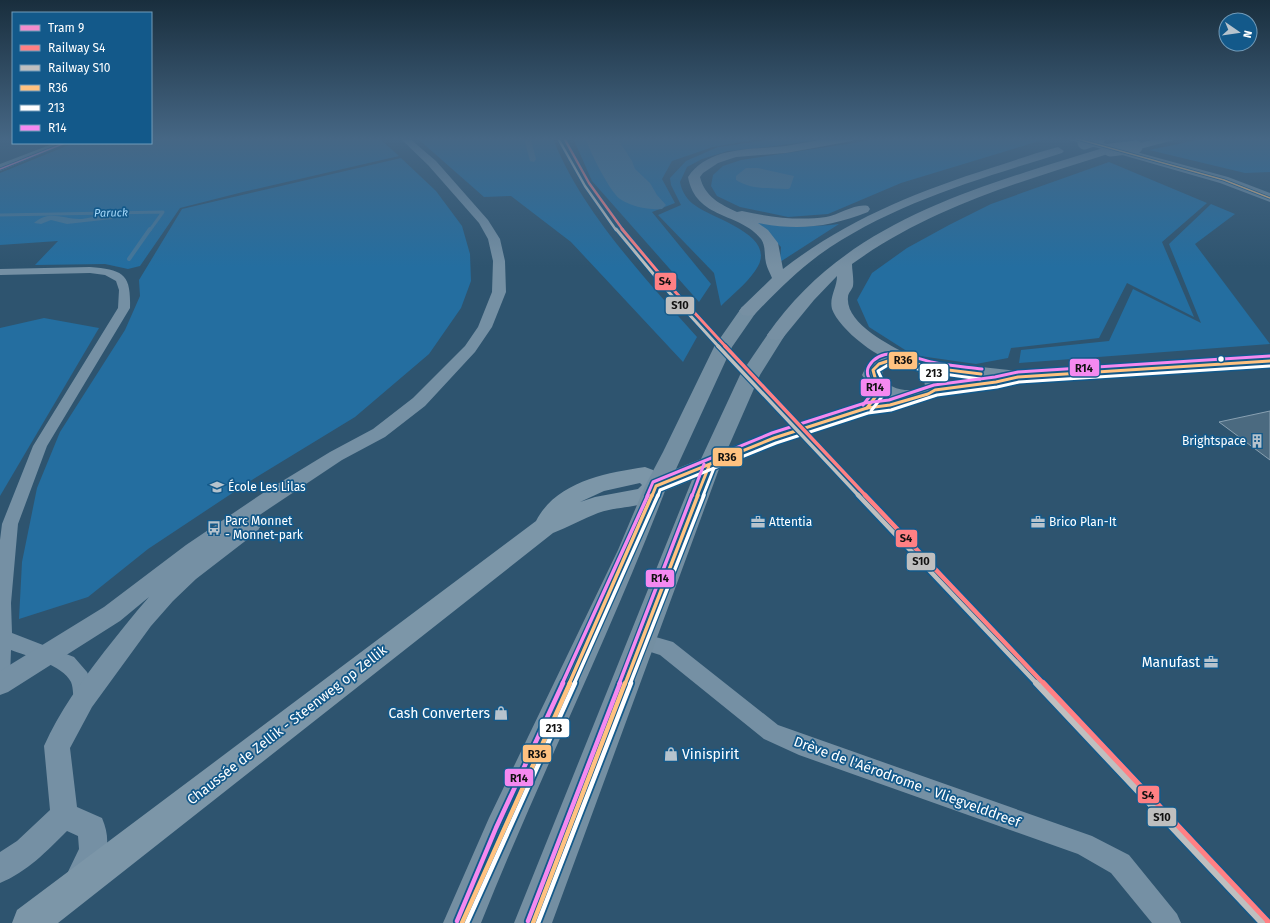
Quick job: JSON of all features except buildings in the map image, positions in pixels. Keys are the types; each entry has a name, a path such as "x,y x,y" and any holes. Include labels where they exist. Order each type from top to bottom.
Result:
{"highway":[{"path":"694,181 697,192 706,201 753,226 765,236 773,248 773,261 780,278"},
{"path":"743,317 780,278 817,249 847,230 884,211 961,181"},
{"path":"770,343 812,290 844,262 884,235 942,207 1012,181"},
{"path":"722,210 746,216 773,220 815,222 837,219 880,203 921,196"},
{"path":"844,262 845,285 841,291 839,299 843,313 852,327 867,339 902,359"}],"main road":[{"path":"1227,181 1270,198"},
{"path":"1243,181 1270,188"},
{"path":"462,923 501,830 630,550 656,486 674,452 712,370 743,317"},
{"path":"533,923 709,466 750,375 770,343"},
{"path":"1018,377 921,366 902,359 878,363 873,368 872,374 874,381 889,392 926,394 1018,377 1270,361"},
{"path":"921,366 930,372 936,386 926,394"},
{"name":"Chaussée de Zellik - Steenweg op Zellik","path":"30,923 545,527 595,505 644,496 656,486 709,466 774,438 867,408 890,405 926,394"}],"street":[{"path":"64,815 57,746 83,700 143,619 169,590 189,573 234,538 342,461 366,441 419,402 461,360 485,327 499,292 499,261 494,239 484,222 448,181"},
{"path":"0,272 90,270 108,272 121,279 125,290 124,308 40,446 10,524 2,603 0,677"},
{"path":"0,280 12,272"},
{"path":"0,684 112,614 193,551 273,496 336,456 366,441"},
{"path":"2,638 67,663 80,678 83,700"},
{"name":"Drève de l'Aérodrome - Vliegvelddreef","path":"642,641 666,648 771,732 806,746 1084,844 1120,864 1168,923"},
{"path":"64,815 92,828 93,851 74,890"},
{"path":"0,868 27,852 64,815"}],"shaded area":[{"path":"0,181 290,181 180,208 140,266 128,269 105,264 35,265 58,241 0,245"},
{"path":"302,181 425,181 436,191 462,226 470,254 471,281 461,308 429,354 355,417 255,478 148,549 88,597 19,619 22,562 37,488 60,432 125,330 140,296 139,280 182,209"},
{"path":"466,181 574,181 579,191 616,243 697,337 683,362 571,242 511,196 484,197"},
{"path":"592,181 663,181 675,203 652,212 711,284 699,302"},
{"path":"606,181 648,181 666,205 662,209 651,209 635,206 620,199"},
{"path":"670,181 680,181 685,196 693,204 730,223 742,231 753,239 759,248 761,259 755,271 721,306 714,273 658,215 681,205"},
{"path":"712,181 907,181 828,214 788,217 740,207 717,196 711,186"},
{"path":"738,181 792,181 790,188 788,189 754,187"},
{"path":"1055,181 1155,181 1207,203 1162,242 1194,317 1127,283 1099,338 1011,348 1008,358 976,364 913,355 869,327 857,300 872,273 907,248 991,204"},
{"path":"1211,204 1235,214 1195,244 1270,344 1019,363 1021,350 1109,341 1133,289 1201,323 1169,244"},
{"path":"109,213 117,215 112,219 67,224 51,220 41,224 34,223 40,219 51,216 82,219"},
{"path":"750,221 794,226 839,224 780,262 781,247 764,229"},
{"path":"44,318 99,328 0,496 0,328"}],"waterway":[{"name":"Paruck","path":"0,215 163,212 150,230"},
{"name":"Paruck","path":"129,259 150,229"}],"rail line":[{"name":"S10","path":"582,181 599,208 631,249 682,308 1262,923"},
{"name":"S4","path":"588,181 619,226 686,305 1269,923"}],"transit line":[{"name":"R36","path":"1227,181 1270,198"},
{"name":"R14","path":"863,405 876,388 869,378 869,366 875,359 882,355 900,355 941,364 982,369"},
{"name":"R14","path":"457,921 496,828 625,548 653,482 772,433 865,403 889,400 926,389 934,385 995,377 1018,372 1270,356"},
{"name":"R36","path":"867,408 882,388 876,381 873,370 886,360 902,360 934,368 981,374"},
{"name":"R36","path":"462,923 585,651 656,486 774,438 867,408 890,405 928,394 935,390 996,382 1018,377 1270,361"},
{"name":"213","path":"871,411 887,390 887,387 879,376 878,371 888,365 904,365 929,372 980,379"},
{"name":"213","path":"467,923 613,599 660,490 776,443 868,413 891,410 929,399 937,395 997,387 1019,382 1270,366"},
{"name":"R14","path":"528,921 704,464"},
{"name":"R36","path":"533,923 709,466"},
{"name":"213","path":"538,923 714,468"}],"place":[{"name":"Brightspace","path":"1257,441"},
{"name":"École Les Lilas","path":"217,487"},
{"name":"Attentia","path":"758,522"},
{"name":"Brico Plan-It","path":"1038,522"},
{"name":"Parc Monnet - Monnet-park","path":"214,528"},
{"name":"Manufast","path":"1211,662"},
{"name":"Cash Converters","path":"501,713"},
{"name":"Vinispirit","path":"671,754"}]}
